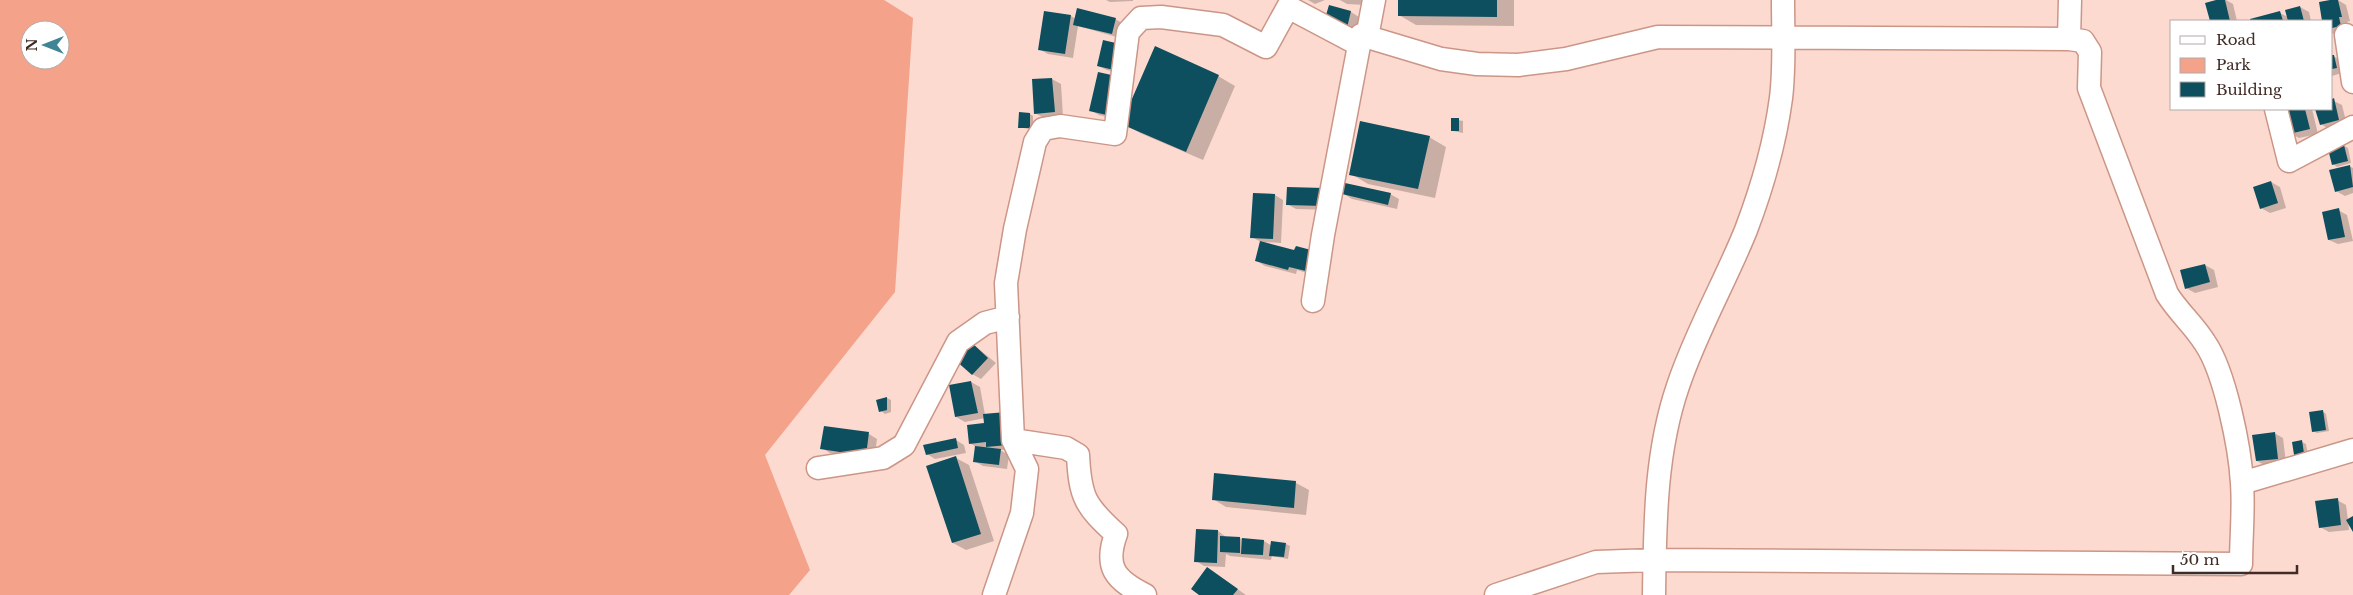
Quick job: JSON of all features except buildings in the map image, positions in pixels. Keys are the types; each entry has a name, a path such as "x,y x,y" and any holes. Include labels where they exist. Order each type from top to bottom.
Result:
{"street":[{"path":"1313,301 1323,235 1364,36 1374,0"},
{"path":"1654,595 1656,494 1666,430 1678,386 1694,345 1746,230 1772,148 1781,98 1783,0"},
{"path":"2069,39 2070,0"},
{"path":"994,595 1022,513 1027,469 1012,440 1006,283 1015,229 1035,142 1042,129 1060,126 1115,134 1128,32 1141,18 1183,10 1224,24 1266,47 1288,7 1356,43 1364,36"},
{"path":"2343,35 2353,82"},
{"path":"1364,36 1441,59 1477,64 1518,65 1566,59 1658,36 2069,39 2083,41 2090,52 2089,88 2168,294 2178,312 2205,343 2215,363 2232,418 2242,483 2241,564 1654,560 1596,562 1496,595"},
{"path":"2276,110 2289,161 2353,127"},
{"path":"818,468 883,458 904,445 958,342 985,323 1008,317"},
{"path":"1012,440 1066,448 1078,455 1079,485 1093,513 1116,534 1110,550 1113,570 1130,587 1145,595"},
{"path":"2242,483 2353,450"}],"green space":[{"path":"0,0 884,0 913,18 895,292 765,455 810,570 789,595 0,595"}]}
